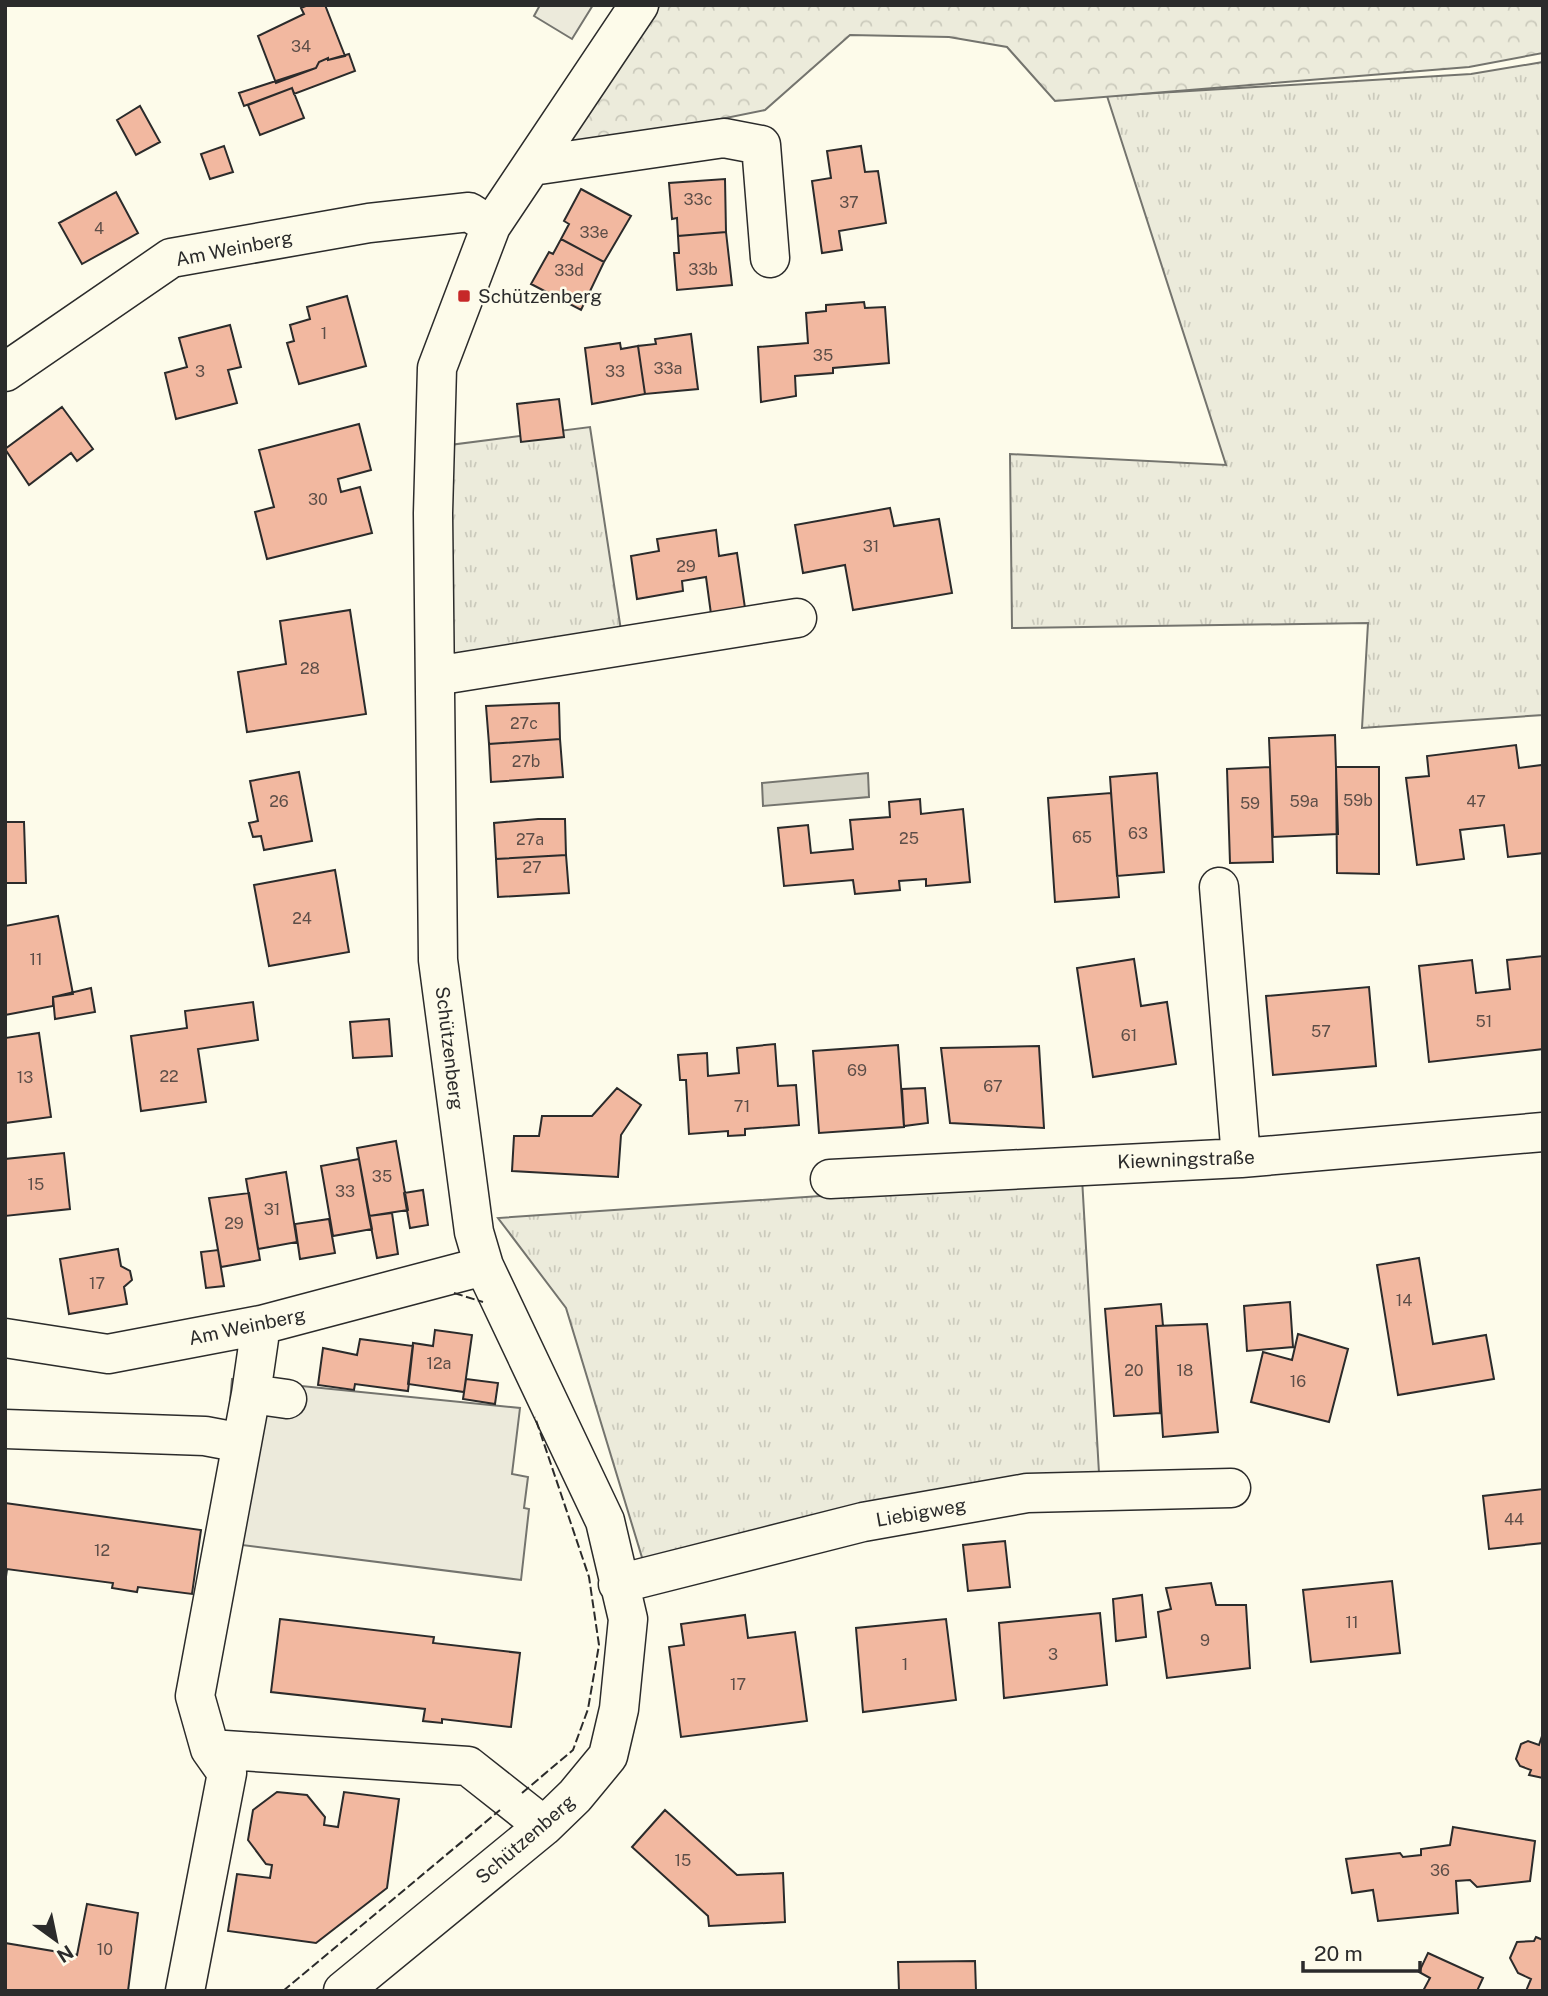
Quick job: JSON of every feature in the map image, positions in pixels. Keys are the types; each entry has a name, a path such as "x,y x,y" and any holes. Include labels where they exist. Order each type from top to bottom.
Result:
{"street":[{"name":"Schützenberg","path":"343,1991 544,1826 575,1796 608,1756 620,1709 628,1619 605,1521 484,1266 474,1232 439,960 433,513 437,368 491,226 639,5"},
{"path":"532,166 724,138 761,145 770,258"},
{"name":"Am Weinberg","path":"5,372 171,258 369,223 469,212 491,226"},
{"path":"435,676 797,618"},
{"path":"1219,887 1241,1157"},
{"name":"Kiewningstraße","path":"830,1179 1126,1161 1241,1157 1543,1132"},
{"name":"Am Weinberg","path":"5,1338 108,1354 261,1325 484,1266"},
{"path":"185,1991 227,1773 210,1749 195,1696 242,1443 269,1397 261,1325"},
{"path":"5,1429 205,1436 242,1443"},
{"name":"Liebigweg","path":"618,1584 863,1522 1027,1493 1231,1488"},
{"path":"210,1749 468,1766 544,1826"}],"green space":[{"path":"660,5 1543,5 1543,53 1469,67 1055,101 1007,47 949,37 850,35 765,110 563,151"},
{"path":"1543,62 1543,715 1362,728 1368,623 1012,628 1010,454 1226,465 1107,96 1471,74"},
{"path":"590,427 622,637 447,667 450,445"},
{"path":"1082,1178 1099,1473 644,1564 566,1308 498,1218"}],"shaded area":[{"path":"540,5 593,5 572,39 534,16"},
{"path":"868,773 869,797 763,806 762,783"},
{"path":"232,1379 520,1408 512,1474 528,1477 524,1508 529,1509 521,1580 218,1542"}],"building":[{"path":"308,5 325,5 345,56 328,58 319,62 316,68 276,83 258,36 304,14 301,8"},
{"path":"349,54 355,71 294,94 292,88 244,106 239,93 316,68 319,62 328,58"},
{"path":"292,88 304,118 260,135 248,105"},
{"path":"140,106 160,142 136,155 117,120"},
{"path":"224,146 233,172 210,179 201,154"},
{"path":"861,146 865,172 878,171 886,223 839,231 842,250 822,253 812,181 831,178 827,151"},
{"path":"725,179 726,232 678,236 677,218 672,219 669,183"},
{"path":"581,189 631,216 604,262 561,239 569,224 564,221"},
{"path":"116,192 138,233 82,264 59,223"},
{"path":"726,232 732,285 677,290 674,253 679,253 678,236"},
{"path":"561,239 604,262 581,310 531,284 549,252 553,254"},
{"path":"347,296 366,366 299,384 287,343 294,341 290,325 310,319 307,307"},
{"path":"864,302 865,308 885,307 889,363 833,368 833,373 795,376 796,396 761,402 758,347 808,343 806,313 826,311 826,305"},
{"path":"230,325 241,367 228,370 237,403 176,419 165,373 187,367 179,338"},
{"path":"691,334 698,389 645,394 638,346 656,344 655,339"},
{"path":"620,343 621,349 638,346 645,394 592,404 585,348"},
{"path":"559,399 564,437 521,442 517,404"},
{"path":"62,407 93,449 77,461 71,453 29,485 5,449"},
{"path":"359,424 371,470 338,479 341,492 360,487 372,533 267,559 255,512 274,507 259,450"},
{"path":"890,508 894,526 939,519 952,593 853,610 845,565 803,573 795,525"},
{"path":"716,530 719,556 737,553 745,608 711,614 706,577 682,581 683,591 637,599 631,556 659,551 657,539"},
{"path":"350,610 366,714 247,732 238,672 286,664 280,621"},
{"path":"559,703 560,739 489,744 486,706"},
{"path":"1335,735 1338,834 1273,837 1269,738"},
{"path":"560,739 563,777 491,782 489,744"},
{"path":"1516,745 1519,768 1542,765 1543,853 1508,857 1504,825 1460,830 1464,859 1417,865 1406,778 1429,776 1427,756"},
{"path":"1270,767 1273,862 1230,863 1227,769"},
{"path":"1336,767 1379,767 1379,874 1337,873"},
{"path":"299,772 312,841 264,850 261,836 253,837 249,823 258,821 250,781"},
{"path":"1157,773 1164,872 1117,876 1110,777"},
{"path":"1111,793 1119,897 1055,902 1048,798"},
{"path":"920,799 921,814 963,809 970,882 926,886 926,879 899,881 900,890 855,894 853,880 784,886 778,828 808,825 811,853 853,849 850,820 890,817 889,802"},
{"path":"565,819 566,855 496,859 494,823"},
{"path":"5,822 24,822 26,883 5,883"},
{"path":"566,855 569,893 498,897 496,859"},
{"path":"335,870 349,952 269,966 254,885"},
{"path":"58,916 73,994 53,997 53,1006 5,1015 5,926"},
{"path":"1543,956 1543,1049 1429,1062 1419,966 1472,960 1476,993 1510,989 1507,960"},
{"path":"1134,959 1141,1006 1167,1002 1176,1064 1093,1077 1077,968"},
{"path":"1369,987 1376,1066 1273,1075 1266,996"},
{"path":"91,988 95,1012 55,1019 53,997"},
{"path":"253,1002 258,1040 198,1049 206,1102 141,1111 131,1036 187,1028 185,1011"},
{"path":"389,1019 392,1056 353,1058 350,1022"},
{"path":"39,1033 51,1117 5,1123 5,1038"},
{"path":"775,1044 778,1086 796,1085 799,1125 745,1129 745,1135 728,1136 728,1131 689,1134 686,1080 680,1080 678,1055 707,1053 708,1076 739,1073 737,1048"},
{"path":"898,1045 904,1127 819,1133 813,1051"},
{"path":"1039,1046 1044,1128 950,1123 941,1048"},
{"path":"617,1088 641,1105 621,1135 618,1177 512,1171 514,1136 539,1136 542,1116 592,1116"},
{"path":"925,1088 928,1123 904,1126 902,1089"},
{"path":"396,1141 408,1210 369,1216 357,1148"},
{"path":"64,1153 70,1209 5,1216 5,1159"},
{"path":"359,1159 372,1229 333,1236 321,1166"},
{"path":"286,1172 297,1242 258,1249 246,1179"},
{"path":"423,1190 428,1225 410,1228 404,1193"},
{"path":"249,1193 260,1260 221,1267 209,1198"},
{"path":"392,1213 398,1254 377,1258 369,1216"},
{"path":"329,1219 335,1253 300,1259 295,1224"},
{"path":"118,1249 121,1266 130,1271 132,1280 124,1287 127,1304 69,1314 60,1259"},
{"path":"218,1250 224,1286 206,1288 201,1252"},
{"path":"1419,1258 1433,1344 1486,1335 1494,1379 1398,1395 1377,1265"},
{"path":"1290,1302 1293,1347 1247,1351 1244,1306"},
{"path":"1161,1304 1163,1326 1156,1326 1160,1413 1114,1416 1105,1309"},
{"path":"1207,1324 1218,1432 1163,1437 1156,1326"},
{"path":"435,1330 472,1335 464,1392 408,1384 413,1343 433,1346"},
{"path":"1298,1334 1348,1349 1329,1422 1251,1402 1263,1352 1292,1360"},
{"path":"360,1339 413,1346 408,1391 355,1384 354,1390 318,1385 323,1348 357,1355"},
{"path":"466,1379 498,1383 495,1404 463,1399"},
{"path":"1543,1489 1543,1543 1489,1549 1483,1496"},
{"path":"5,1503 201,1530 192,1594 138,1587 137,1592 112,1588 113,1583 7,1569 5,1584"},
{"path":"1005,1541 1010,1587 968,1591 963,1545"},
{"path":"1392,1581 1400,1653 1311,1662 1303,1590"},
{"path":"1211,1583 1216,1605 1246,1605 1250,1668 1167,1678 1158,1612 1171,1609 1166,1588"},
{"path":"1142,1595 1146,1637 1116,1641 1113,1599"},
{"path":"1100,1613 1107,1685 1004,1698 999,1623"},
{"path":"745,1615 748,1638 795,1632 807,1721 681,1737 669,1647 684,1645 681,1624"},
{"path":"280,1619 434,1637 433,1643 520,1653 511,1727 442,1719 442,1723 423,1721 425,1709 271,1692"},
{"path":"946,1619 956,1700 863,1712 856,1628"},
{"path":"1543,1733 1543,1778 1529,1775 1531,1770 1520,1766 1516,1759 1521,1744 1528,1741 1539,1745"},
{"path":"277,1792 307,1795 325,1817 324,1825 338,1827 344,1792 399,1799 387,1888 316,1943 228,1931 237,1874 270,1878 272,1865 266,1864 248,1840 253,1810"},
{"path":"665,1810 737,1875 783,1873 785,1922 709,1926 708,1916 632,1847"},
{"path":"1453,1827 1535,1841 1530,1881 1477,1887 1470,1880 1456,1881 1458,1913 1378,1921 1373,1890 1352,1893 1346,1859 1400,1853 1403,1857 1421,1855 1421,1849 1450,1845"},
{"path":"87,1904 138,1913 128,1991 5,1991 5,1943 77,1955"},
{"path":"1536,1937 1543,1940 1543,1991 1526,1991 1531,1979 1518,1973 1510,1958 1517,1942 1534,1941"},
{"path":"1428,1953 1483,1978 1477,1991 1423,1991 1430,1978 1419,1972"},
{"path":"975,1961 976,1991 899,1991 898,1962"}],"fence":[{"path":"454,1293 483,1302"},
{"path":"522,1793 573,1750 588,1709 599,1645 589,1577 535,1417"},
{"path":"283,1991 500,1810"}],"place":[{"name":"Schützenberg","path":"464,296"}]}
